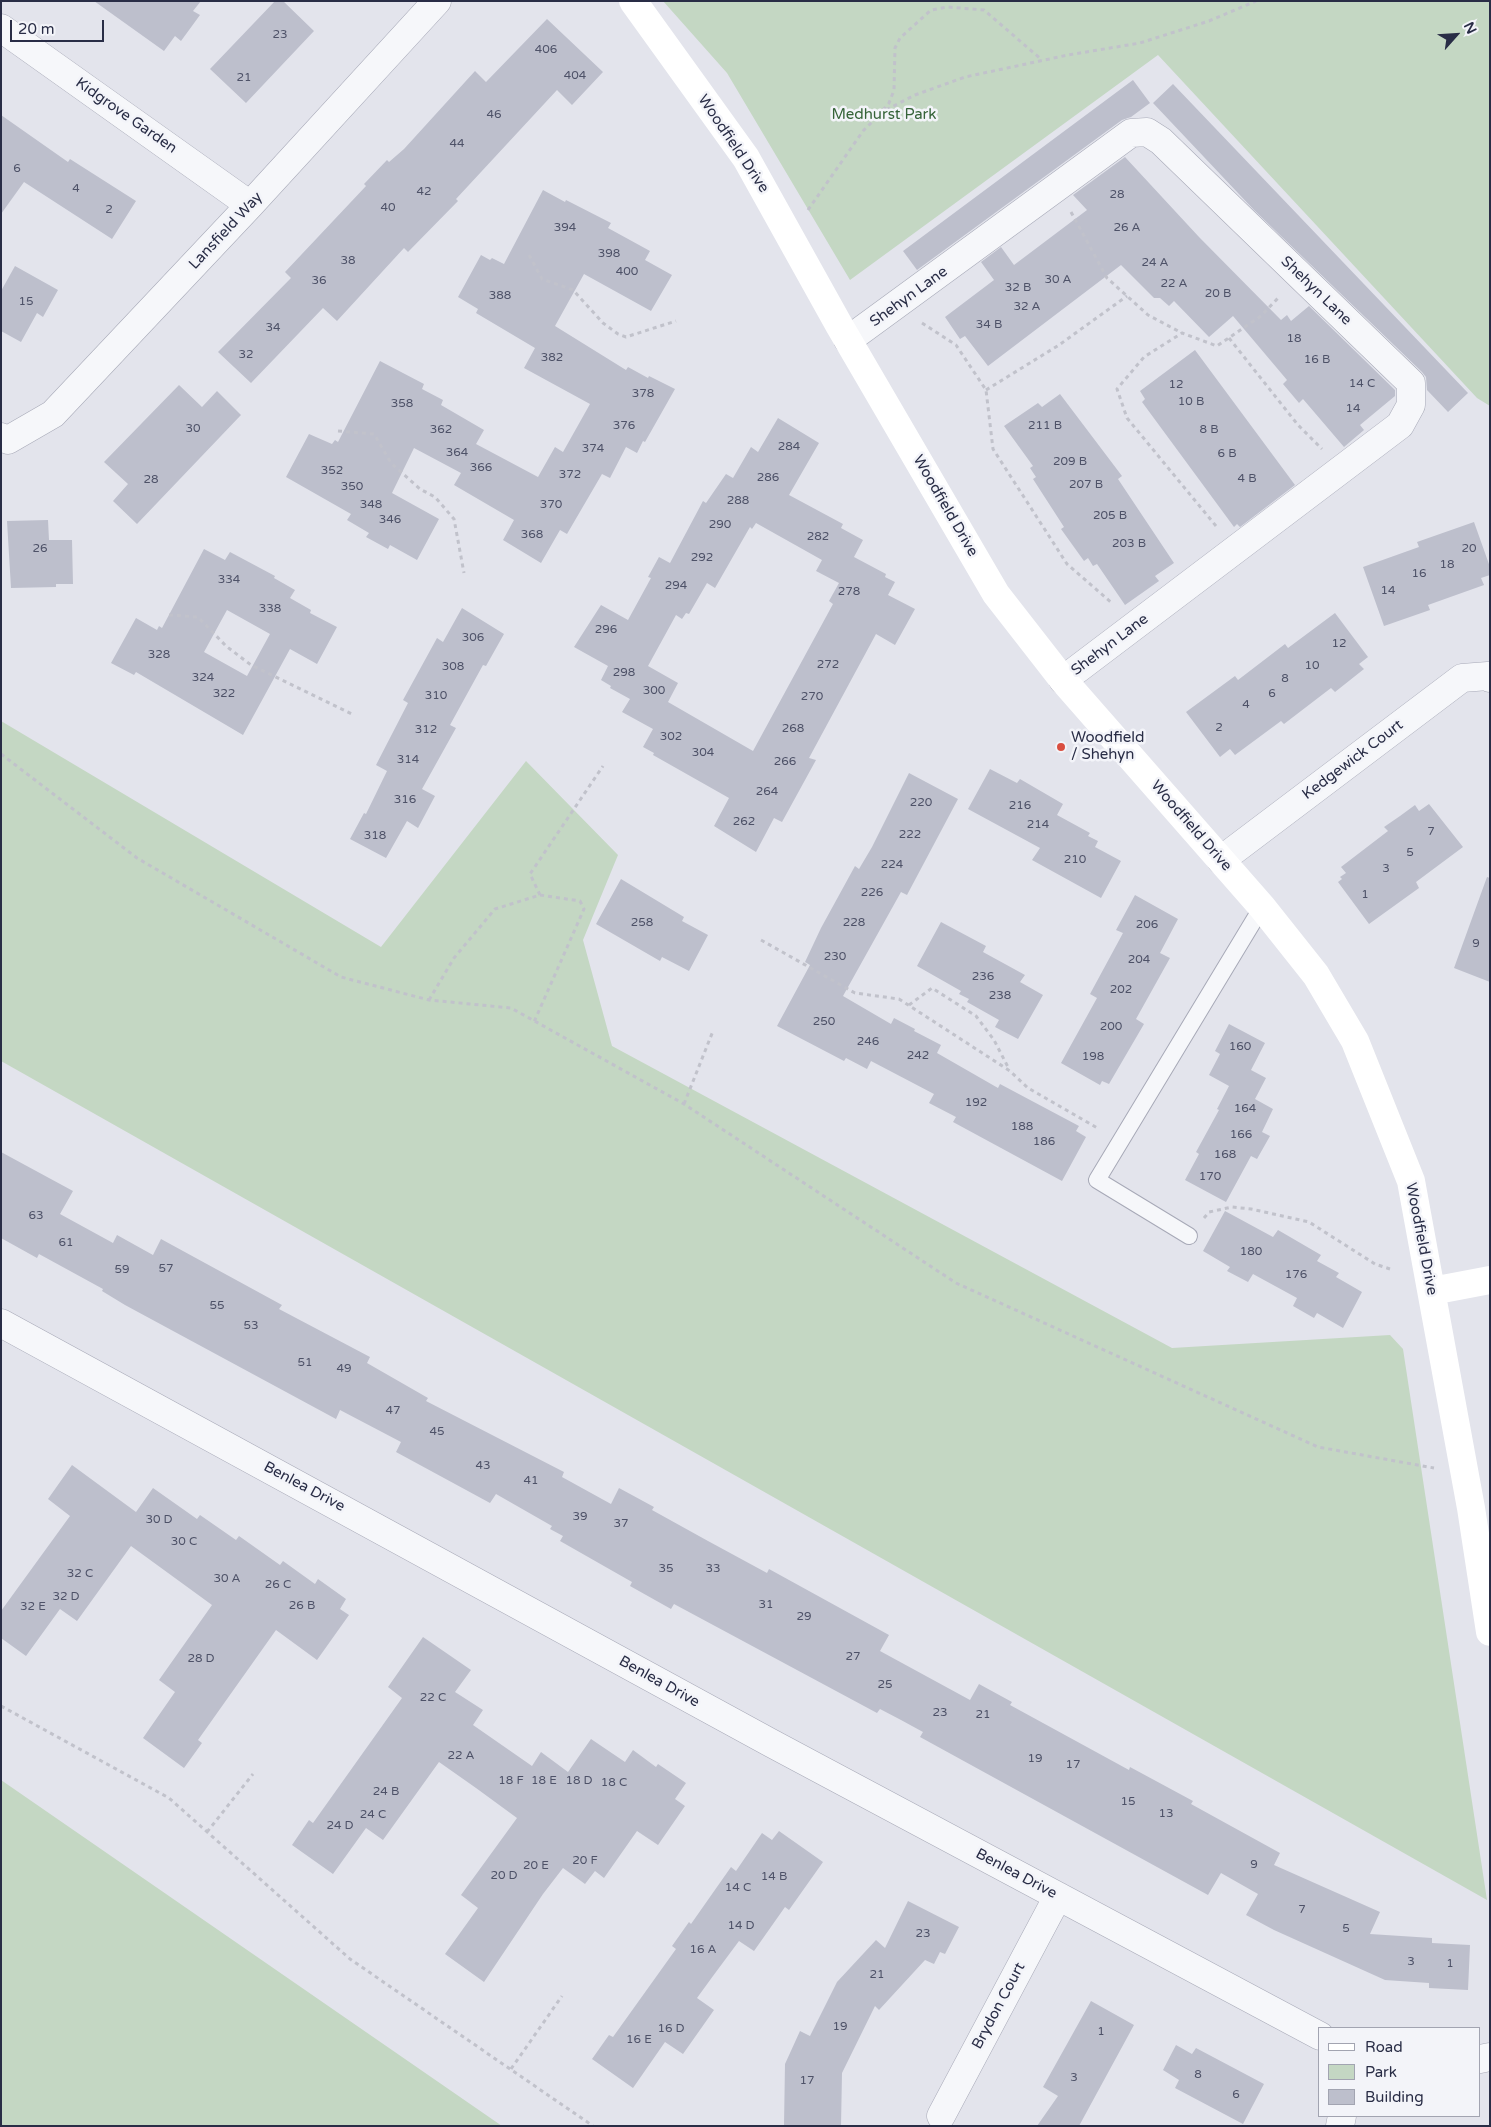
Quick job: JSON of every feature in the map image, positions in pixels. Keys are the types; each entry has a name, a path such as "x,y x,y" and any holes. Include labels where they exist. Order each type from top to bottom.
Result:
{"street":[{"name":"Lansfield Way","path":"1,437 8,440 53,414 250,205 437,1"},
{"name":"Woodfield Drive","path":"633,1 746,158 848,340 996,594 1063,680 1262,907 1316,975 1355,1041 1411,1181 1464,1474 1472,1508 1490,1632"},
{"name":"Kidgrove Garden","path":"1,28 250,205"},
{"name":"Shehyn Lane","path":"848,340 1131,133 1147,132 1161,142 1411,383 1411,405 1400,425 1063,680"},
{"name":"Kedgewick Court","path":"1221,860 1462,678 1488,676 1490,678"},
{"path":"1432,1291 1490,1280"},
{"name":"Benlea Drive","path":"1,1323 770,1743 1318,2035"},
{"name":"Brydon Court","path":"941,2116 1058,1896"}],"lane":[{"path":"1190,1236 1097,1180 1262,907"}],"path":[{"path":"882,112 915,95 965,77 1042,60 1140,43 1210,21 1256,1"},
{"path":"784,226 812,208 863,131 889,103 894,90 895,48 900,38 931,10 948,7 984,10 1042,60"},
{"path":"1059,186 1107,278 1148,315 1182,333 1217,346 1262,316 1299,274"},
{"path":"529,255 542,279 573,290 603,323 618,334 626,337 676,321"},
{"path":"986,390 1059,345 1127,296"},
{"path":"897,306 956,345 986,390 993,449 1022,496 1067,564 1136,625"},
{"path":"1182,333 1144,357 1118,389 1127,418 1236,550"},
{"path":"1229,338 1298,425 1342,469"},
{"path":"338,430 374,434 391,463 420,489 443,504 454,519 464,573"},
{"path":"169,615 198,617 226,646 251,664 352,714"},
{"path":"1,754 137,858 342,977 430,1000 510,1008 684,1104 956,1283 1318,1447 1464,1474"},
{"path":"540,895 530,874 603,766"},
{"path":"430,1000 454,958 495,909 540,895 580,900 584,909 534,1022"},
{"path":"761,940 855,993 899,999 1010,1071 1028,1088 1121,1140"},
{"path":"909,1005 932,988 969,1011 976,1016 994,1040 1010,1071"},
{"path":"684,1104 713,1030"},
{"path":"1190,1236 1209,1212 1232,1207 1251,1209 1309,1222 1375,1264 1390,1269"},
{"path":"1,1706 169,1798 350,1959 593,2126"},
{"path":"207,1832 253,1774"},
{"path":"510,2069 562,1996"}],"green space":[{"name":"Medhurst Park","path":"663,1 1490,1 1490,406 1477,398 1158,55 850,280 727,73"},
{"path":"1,721 381,947 526,761 618,855 583,940 612,1046 1172,1348 1390,1335 1403,1349 1487,1900 1,1061"},
{"path":"1,1780 502,2126 1,2126"}],"building":[{"path":"94,1 201,1 193,11 200,15 181,41 175,36 164,51"},
{"path":"275,1 283,1 314,31 246,103 210,69"},
{"path":"547,19 603,72 572,105 557,90 456,199 458,201 408,252 404,248 337,321 323,308 251,383 218,352 291,278 285,272 366,186 364,184 387,160 389,162 404,149 475,71 486,82"},
{"path":"1133,80 1150,103 1131,117 1122,120 917,270 903,251"},
{"path":"1173,84 1468,393 1448,412 1427,390 1426,377 1422,372 1254,210 1153,103"},
{"path":"1,115 68,162 70,159 136,201 112,239 24,182 1,214"},
{"path":"1125,157 1199,237 1281,320 1287,315 1291,321 1309,306 1395,390 1395,396 1360,425 1364,430 1344,447 1303,399 1299,403 1283,384 1287,380 1233,316 1209,337 1174,301 1169,306 1160,298 1154,298 1121,265 988,366 965,336 960,339 945,317 994,280 981,262 1001,247 1014,265 1087,210 1073,195"},
{"path":"543,190 611,223 608,228 650,251 645,260 672,275 651,311 584,274 555,326 626,370 628,367 675,389 637,453 626,447 610,478 602,474 567,534 560,530 541,563 503,540 514,520 454,485 461,473 414,448 392,493 439,519 417,560 390,545 388,549 366,537 369,533 347,520 351,514 286,477 309,434 332,444 335,440 338,442 380,361 424,384 422,389 443,400 441,405 484,430 476,444 538,477 555,447 563,452 590,404 524,368 535,348 476,313 478,309 458,297 481,255 504,264"},
{"path":"15,266 58,290 43,317 37,313 21,342 1,331 1,291"},
{"path":"1195,350 1295,485 1240,527 1237,524 1234,527 1142,402 1145,399 1140,391"},
{"path":"179,385 202,407 217,391 241,415 137,524 113,501 128,484 104,462"},
{"path":"1060,394 1122,476 1118,479 1174,563 1155,576 1159,581 1125,605 1097,564 1093,566 1088,558 1084,561 1061,529 1064,527 1033,479 1036,477 1030,468 1033,466 1004,426 1038,403 1042,407"},
{"path":"778,418 819,443 789,495 843,524 841,528 863,540 854,557 886,574 885,577 895,582 888,595 915,609 895,645 876,634 809,758 816,760 782,822 774,818 756,852 714,826 729,798 653,755 654,753 643,747 653,729 622,712 630,699 610,688 611,686 601,680 608,666 574,647 601,605 628,620 651,578 648,577 659,557 670,563 703,501 706,503 726,474 733,478 751,447 758,452","holes":["756,523 822,560 816,571 839,583 829,601 833,604 753,751 668,702 678,683 648,666 676,615 682,619 686,613 689,614 707,583 715,588 750,527 752,529"]},
{"path":"48,520 49,540 72,540 73,584 56,584 56,587 11,588 7,521"},
{"path":"1474,522 1490,567 1490,575 1481,578 1484,585 1428,605 1430,610 1384,626 1363,567 1419,547 1417,542"},
{"path":"204,549 225,560 230,552 275,576 274,578 295,590 290,598 311,610 310,613 337,627 317,664 290,649 243,735 136,672 134,675 111,663 136,618 157,630 159,626 162,628","holes":["227,610 270,634 247,676 204,652"]},
{"path":"462,608 504,634 486,666 483,665 450,725 456,728 422,789 435,796 418,828 407,821 386,858 350,839 364,813 366,814 387,771 376,765 408,703 403,700 437,638 443,642"},
{"path":"1335,613 1368,657 1359,664 1364,669 1335,692 1331,688 1284,724 1281,721 1235,755 1230,749 1220,757 1186,712 1235,676 1238,680 1285,644 1288,648"},
{"path":"990,769 1017,783 1020,779 1063,804 1057,815 1090,833 1088,836 1098,841 1095,847 1121,861 1101,898 1032,860 1040,848 968,809"},
{"path":"909,773 958,799 907,895 901,892 843,996 891,1024 894,1018 915,1029 914,1031 941,1045 937,1053 998,1088 1000,1084 1079,1126 1076,1131 1086,1137 1062,1181 953,1122 956,1117 929,1103 934,1094 871,1061 867,1069 846,1058 844,1061 777,1026 810,965 805,962 821,928 855,866 859,869 872,847"},
{"path":"1429,804 1463,847 1416,882 1419,888 1369,924 1338,882 1342,879 1340,877 1346,873 1341,867 1388,831 1384,827 1415,805 1419,811"},
{"path":"1487,877 1490,878 1490,982 1454,968"},
{"path":"621,879 684,917 682,921 708,935 689,971 662,957 660,961 596,924"},
{"path":"1135,895 1178,919 1160,953 1170,958 1136,1019 1144,1024 1109,1084 1102,1081 1100,1085 1061,1063 1097,998 1090,994 1123,933 1116,930"},
{"path":"941,922 986,946 983,952 1025,975 1020,982 1043,995 1018,1039 995,1027 999,1020 967,1002 969,999 959,994 961,991 917,966"},
{"path":"1229,1024 1265,1043 1251,1070 1266,1078 1255,1099 1273,1109 1262,1132 1270,1136 1257,1159 1251,1156 1226,1202 1185,1180 1199,1154 1196,1152 1219,1110 1217,1109 1229,1086 1209,1075 1220,1054 1215,1051"},
{"path":"1,1152 73,1191 60,1214 113,1243 117,1235 153,1255 161,1239 282,1305 279,1309 370,1357 367,1363 428,1398 426,1401 564,1472 562,1477 611,1504 619,1488 654,1507 652,1510 708,1541 767,1573 769,1569 889,1635 880,1651 970,1700 979,1684 1012,1702 1010,1705 1129,1770 1130,1767 1193,1801 1191,1804 1280,1853 1274,1865 1380,1912 1370,1934 1432,1938 1432,1943 1470,1945 1468,1990 1429,1988 1429,1983 1385,1980 1274,1930 1246,1915 1258,1894 1221,1873 1208,1895 920,1737 923,1732 901,1720 880,1709 877,1713 674,1604 671,1609 630,1586 632,1582 560,1541 563,1536 550,1529 552,1526 496,1494 490,1503 396,1452 401,1442 340,1410 336,1419 125,1305 102,1291 103,1289 39,1254 37,1258 1,1238"},
{"path":"1225,1211 1273,1237 1278,1230 1321,1255 1317,1261 1339,1273 1336,1277 1362,1292 1343,1328 1317,1313 1314,1318 1293,1306 1297,1298 1253,1274 1248,1282 1227,1271 1230,1267 1203,1251"},
{"path":"72,1465 136,1512 153,1488 197,1519 200,1515 236,1540 239,1536 280,1565 283,1561 315,1584 318,1579 346,1599 340,1609 349,1615 317,1660 276,1630 198,1740 202,1743 184,1768 143,1738 175,1692 159,1680 212,1605 131,1546 77,1621 60,1609 26,1656 1,1638 1,1611 70,1516 48,1499"},
{"path":"423,1637 471,1670 455,1692 483,1710 473,1725 532,1766 541,1752 568,1772 591,1739 625,1762 633,1750 656,1767 658,1764 686,1783 675,1799 685,1806 658,1845 637,1831 604,1878 595,1871 585,1884 563,1868 543,1894 484,1982 445,1954 478,1908 461,1895 517,1818 476,1788 439,1762 383,1840 366,1828 333,1874 292,1845 309,1820 313,1823 402,1698 388,1687"},
{"path":"779,1831 823,1862 789,1910 785,1907 754,1951 739,1941 713,1976 697,1998 714,2010 683,2054 665,2042 633,2088 592,2059 609,2035 613,2037 676,1949 672,1946 689,1922 691,1924 731,1867 736,1871 762,1833 772,1840"},
{"path":"908,1901 959,1927 945,1954 940,1952 934,1964 925,1960 879,2010 875,2006 842,2073 841,2126 784,2126 785,2064 800,2031 810,2036 837,1982 876,1940 885,1948"},
{"path":"1091,2001 1134,2025 1079,2126 1037,2126 1058,2096 1043,2087"},
{"path":"1176,2045 1192,2054 1196,2048 1264,2084 1243,2124 1175,2088 1179,2080 1163,2070"}],"place":[{"name":"Woodfield / Shehyn","path":"1061,747"}]}
